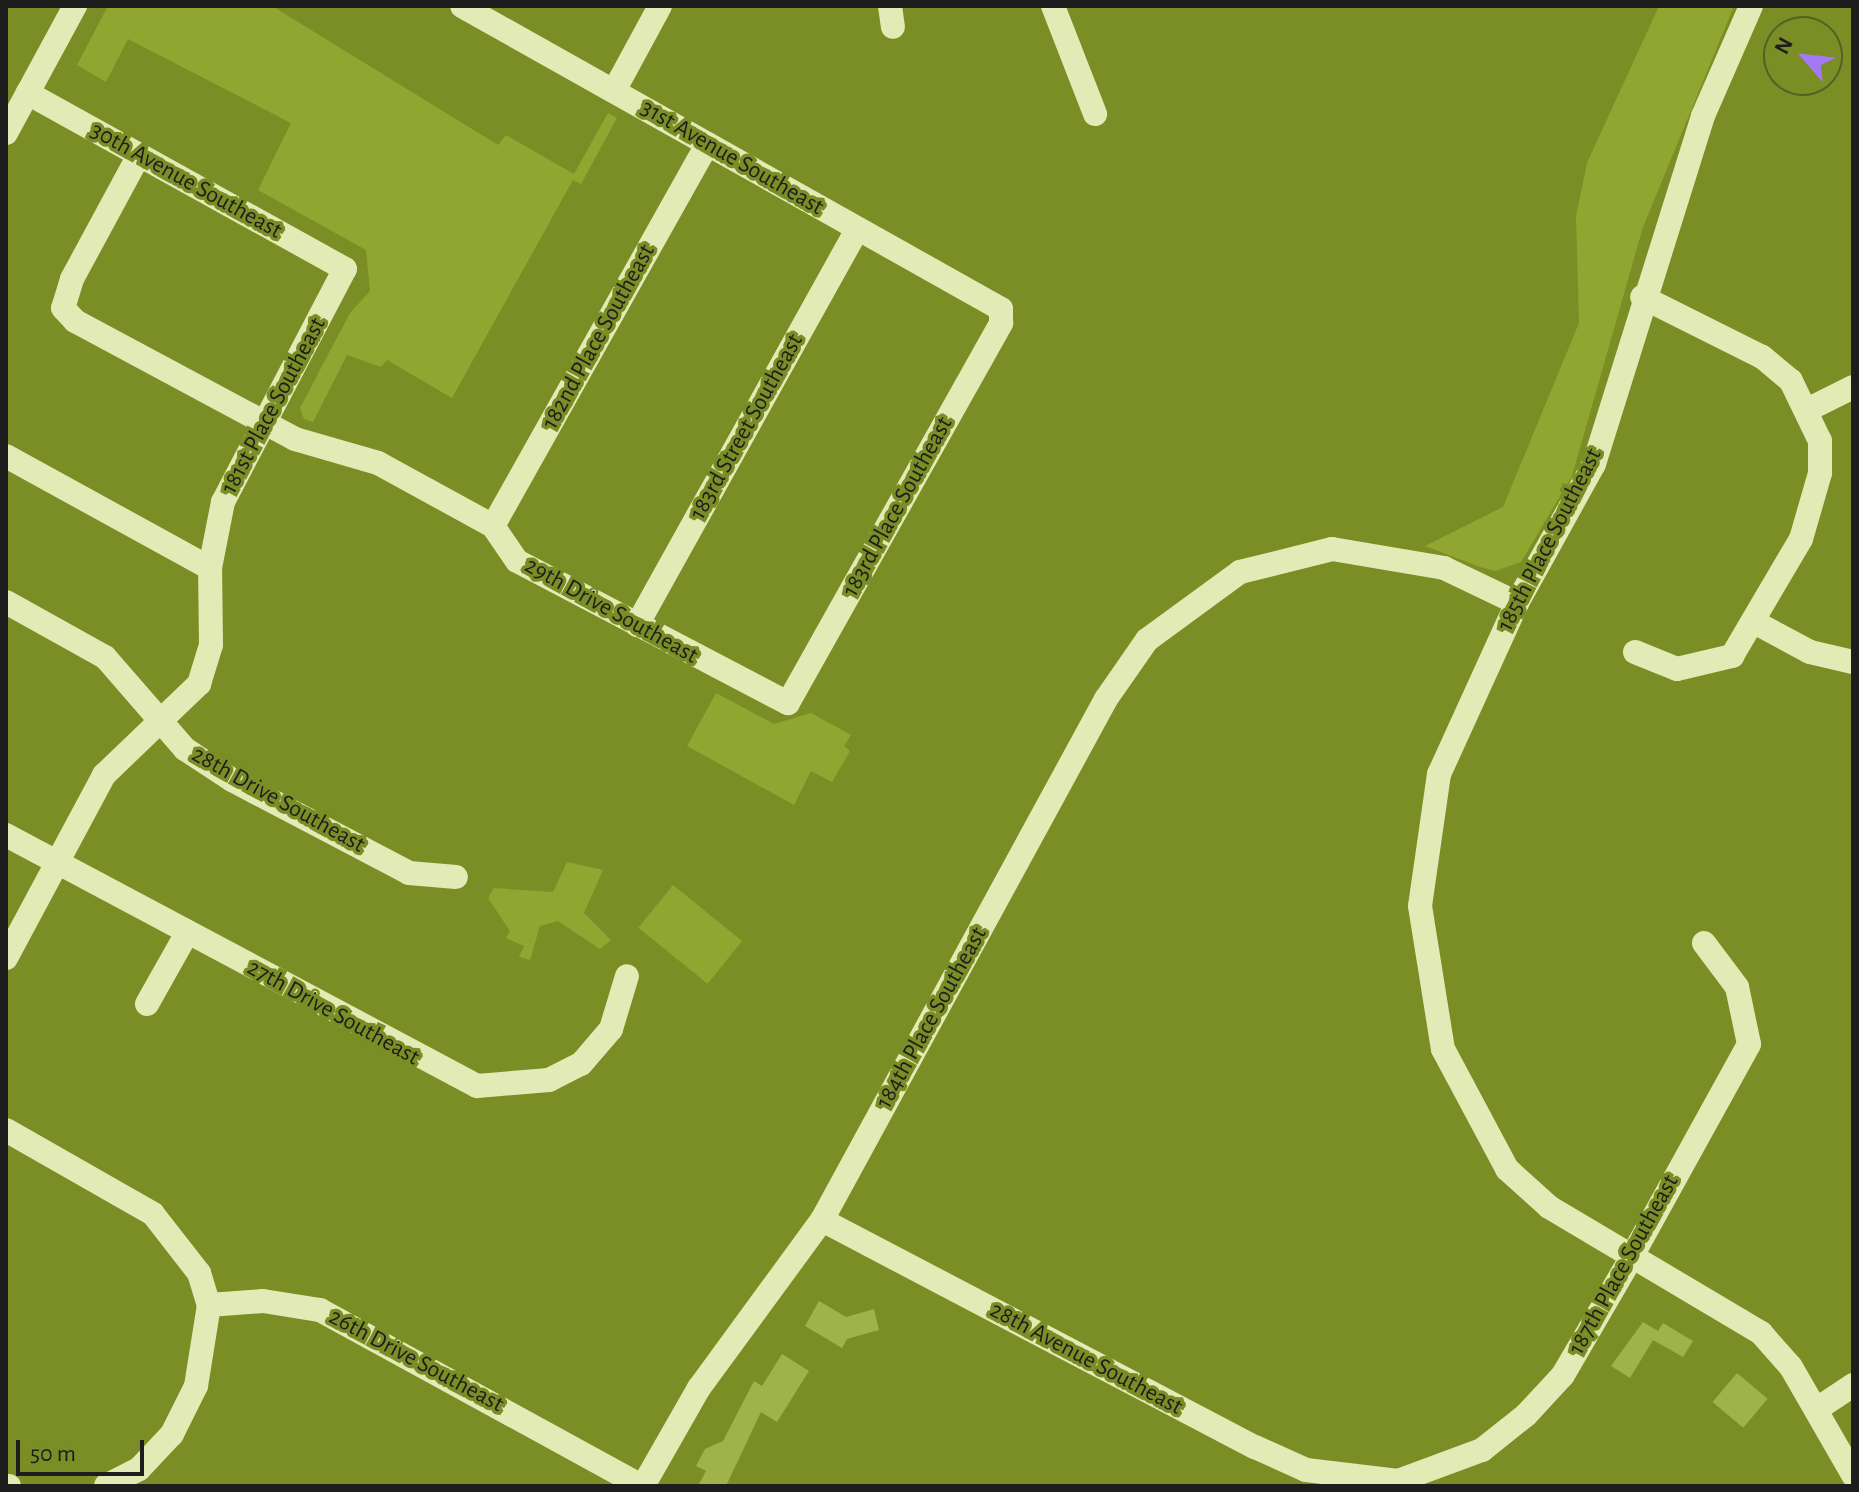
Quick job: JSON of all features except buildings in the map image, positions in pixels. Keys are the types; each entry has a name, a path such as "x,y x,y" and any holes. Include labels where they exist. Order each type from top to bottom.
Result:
{"street":[{"path":"6,133 75,6"},
{"name":"31st Avenue Southeast","path":"462,6 615,89 706,147 1001,309"},
{"path":"615,89 660,6"},
{"path":"1053,6 1095,114"},
{"name":"185th Place Southeast","path":"1631,1258 1549,1207 1507,1169 1443,1049 1420,906 1439,774 1517,603 1594,464 1642,297 1703,116 1751,6"},
{"name":"30th Avenue Southeast","path":"28,93 345,269"},
{"name":"182nd Place Southeast","path":"493,526 706,147"},
{"name":"29th Drive Southeast","path":"139,155 63,308 266,425 378,463 493,526 517,561 788,703"},
{"name":"183rd Street Southeast","path":"637,625 857,229"},
{"name":"181st Place Southeast","path":"6,958 104,775 164,724 199,684 211,645 210,568 223,502 345,269"},
{"path":"1635,652 1677,669 1702,668 1732,656 1756,623 1814,509 1820,441 1791,381 1762,357 1642,297"},
{"name":"183rd Place Southeast","path":"788,703 1001,323 1001,309"},
{"path":"1807,410 1853,387"},
{"path":"6,456 210,568"},
{"name":"184th Place Southeast","path":"643,1486 699,1388 822,1220 1106,699 1147,640 1240,572 1332,549 1385,553 1444,568 1517,603"},
{"name":"28th Drive Southeast","path":"6,602 105,657 185,749 232,780 409,873 456,877"},
{"path":"1756,623 1810,652 1853,662"},
{"name":"27th Drive Southeast","path":"6,835 477,1086 537,1083 581,1064 611,1029 627,976"},
{"path":"147,1004 187,933"},
{"name":"187th Place Southeast","path":"1357,1484 1398,1481 1482,1450 1526,1415 1563,1375 1749,1044 1737,987 1704,943"},
{"path":"6,1130 153,1214 199,1273 209,1305 196,1386 172,1434 139,1469 106,1486"},
{"name":"28th Avenue Southeast","path":"822,1220 1255,1447 1357,1484"},
{"path":"1631,1258 1761,1333 1817,1409 1853,1475"},
{"name":"26th Drive Southeast","path":"209,1305 263,1301 320,1310 643,1486"},
{"path":"1817,1409 1853,1385"}],"green space":[{"path":"108,6 272,6 498,145 506,135 574,174 608,113 617,118 581,184 573,180 452,398 387,360 381,367 347,355 313,422 304,419 300,408 350,313 370,291 366,250 258,190 291,123 128,39 106,82 77,65"},
{"path":"1659,6 1734,6 1643,227 1572,476 1521,562 1495,571 1480,567 1425,546 1503,507 1579,323 1576,216 1587,163"},
{"path":"716,693 774,724 811,713 851,735 844,746 850,751 832,782 811,771 794,805 687,746"},
{"path":"567,862 603,870 584,913 611,940 600,949 558,921 540,926 530,960 519,957 524,946 506,938 510,931 488,898 494,888 553,892"},
{"path":"673,885 742,941 708,984 638,928"}]}
